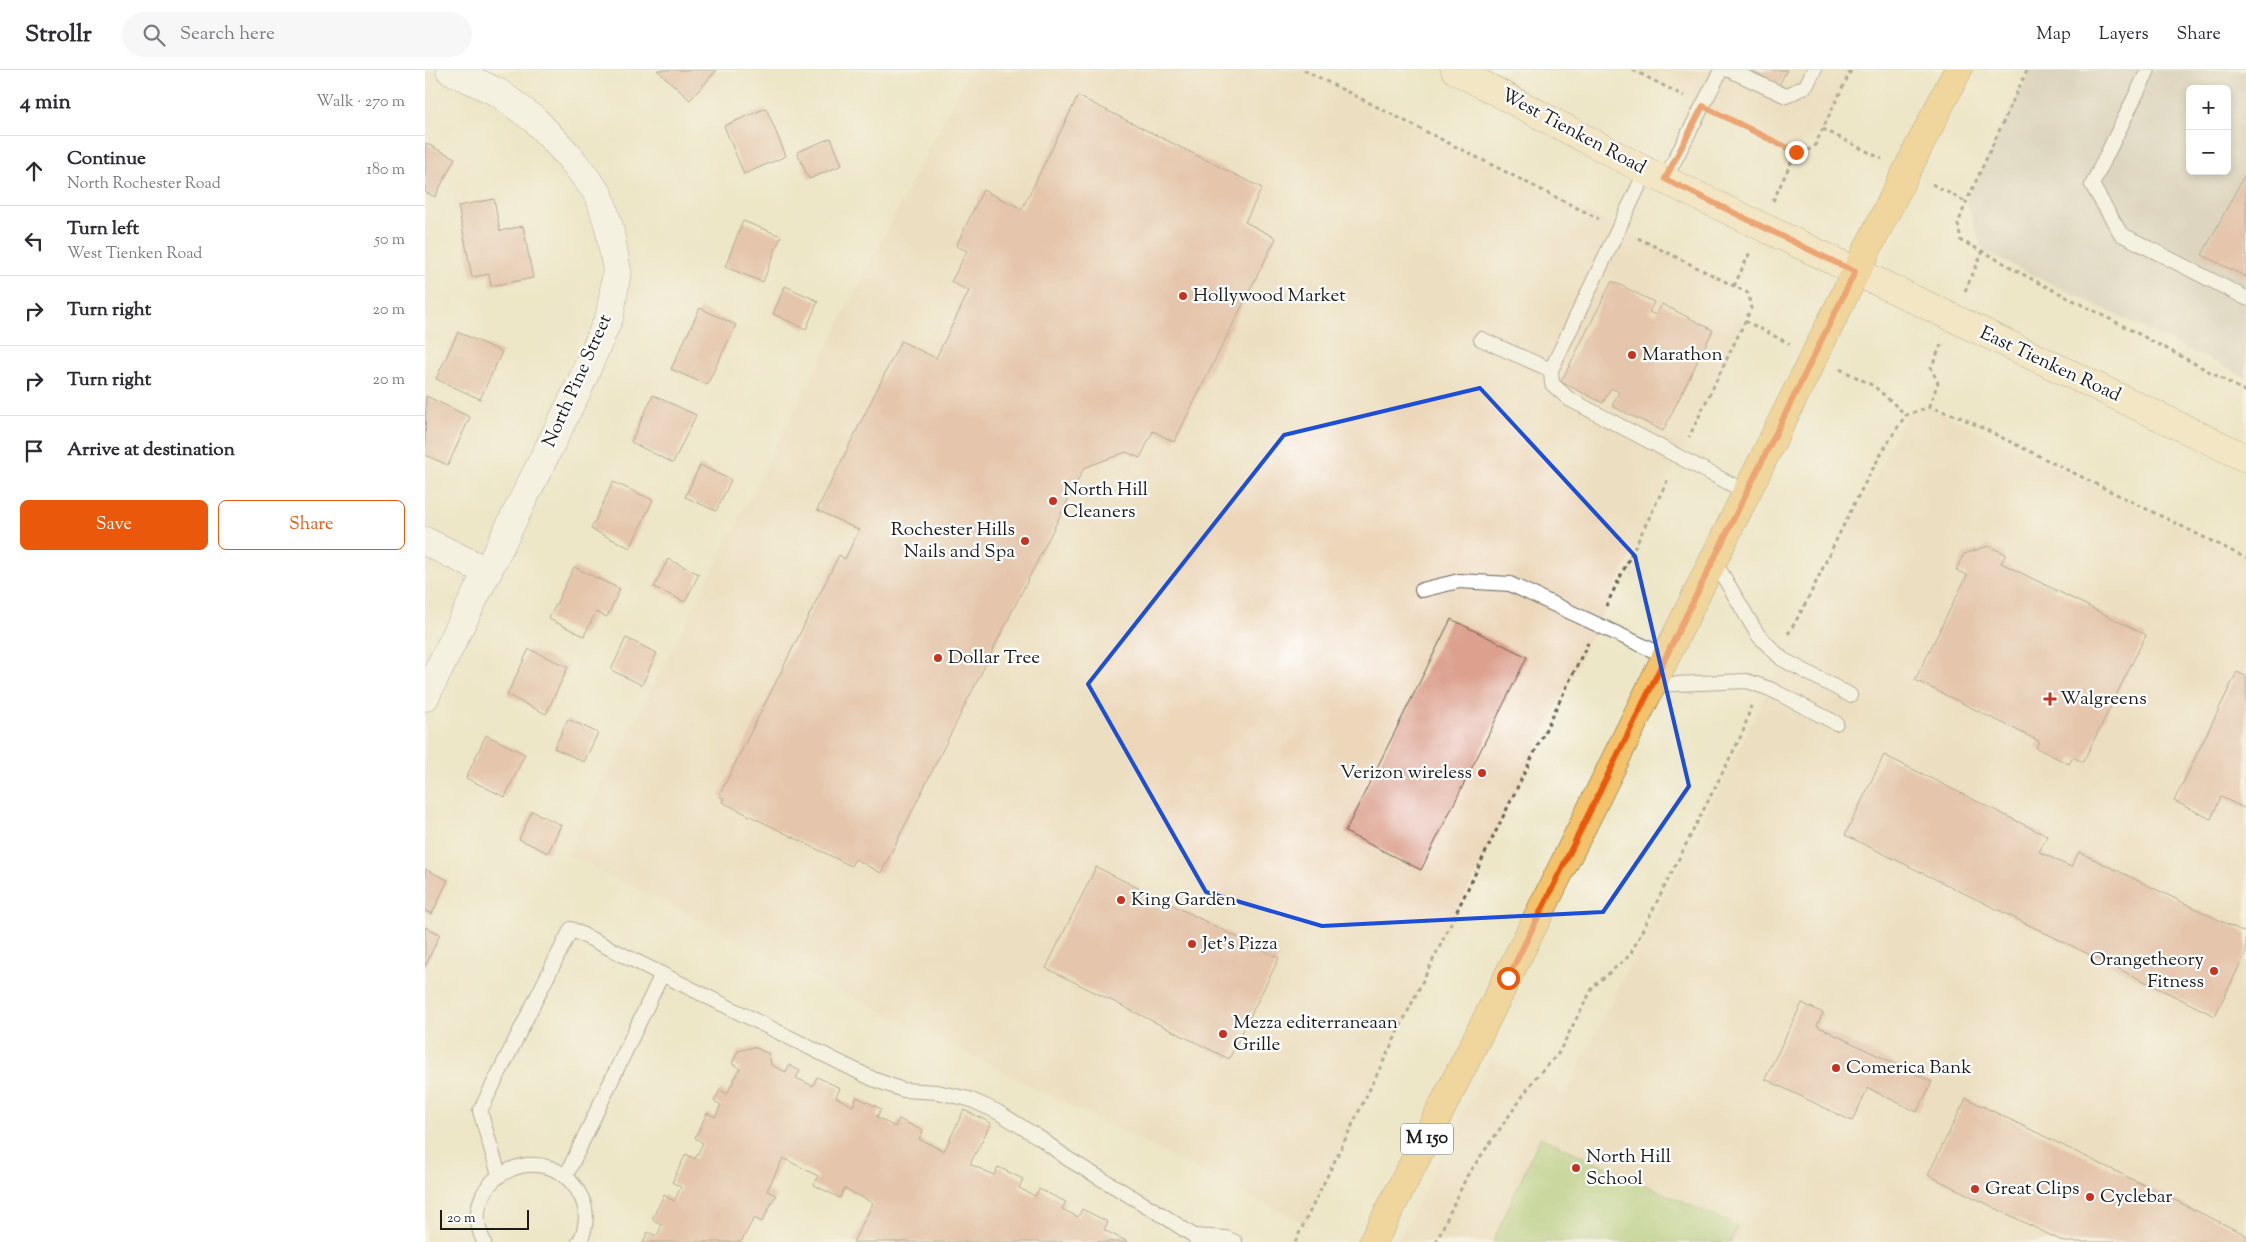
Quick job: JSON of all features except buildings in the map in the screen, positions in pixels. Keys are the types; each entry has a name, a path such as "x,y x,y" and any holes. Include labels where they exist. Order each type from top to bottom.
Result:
{"main road":[{"name":"West Tienken Road","path":"1455,70 1655,175 1855,272"},
{"path":"1855,272 1958,70"},
{"name":"East Tienken Road","path":"1855,272 2246,458"},
{"name":"M 150","path":"1373,1242 1480,1036 1855,272"}],"street":[{"name":"North Pine Street","path":"425,697 580,385 610,315 617,271 609,227 599,195 569,156 535,120 499,93 467,74"},
{"path":"425,541 488,572"}],"lane":[{"path":"1721,70 1703,106 1618,228 1551,370 1552,384 1569,399 1746,492"},
{"path":"1729,70 1786,96 1806,86 1814,70"},
{"path":"2148,70 2092,185 2121,234 2246,298"},
{"path":"1481,339 1551,370"},
{"path":"1713,559 1757,635 1783,659 1850,694"},
{"path":"1422,590 1459,581 1510,584 1665,656"},
{"path":"1651,685 1747,681 1759,685 1836,723"},
{"path":"499,1175 480,1111 571,929 873,1079 903,1090 937,1092 969,1099 996,1111 1040,1138 1068,1159 1164,1216 1195,1239 1226,1238 1235,1242"},
{"path":"566,1176 662,974"},
{"path":"484,1242 478,1223 479,1205 487,1188 499,1175 515,1166 533,1164 551,1167 566,1176 577,1189 584,1205 585,1222 579,1242"}],"path":[{"path":"1295,1242 1751,309 1748,293 1303,70"},
{"path":"1633,70 1791,151 1804,154 1815,145 1851,70"},
{"path":"2027,70 1965,205 1958,224 1961,241 1983,251 2014,270 2171,349 2246,392"},
{"path":"1874,386 1905,415"},
{"path":"1776,652 1799,617 1851,508 1889,438 1905,415 1929,407 1959,416 2246,558"},
{"path":"1435,1242 1467,1176 1537,1077 1557,1054 1593,987 1631,955 1743,732 1759,685"}],"highlighted area":[{"path":"1480,388 1635,556 1689,786 1603,912 1322,926 1206,892 1088,684 1284,435"}],"shaded area":[{"path":"969,70 1305,70 1734,286 1745,321 1305,1223 567,854"},
{"path":"1631,70 1852,70 1823,129 1790,151"},
{"path":"2030,70 2246,70 2246,377 1983,251 1966,202"},
{"path":"1929,407 2246,558 2246,1242 1398,1242 1491,1058 1565,1094 1906,415"}],"green space":[{"path":"1540,1137 1738,1227 1731,1242 1493,1242"}],"place":[{"name":"Hollywood Market","path":"1183,296"},
{"name":"Marathon","path":"1632,355"},
{"name":"North Hill Cleaners","path":"1053,501"},
{"name":"Rochester Hills Nails and Spa","path":"1025,541"},
{"name":"Dollar Tree","path":"938,658"},
{"name":"Walgreens","path":"2050,699"},
{"name":"Verizon wireless","path":"1482,773"},
{"name":"King Garden","path":"1121,900"},
{"name":"Jet's Pizza","path":"1192,944"},
{"name":"Orangetheory Fitness","path":"2214,971"},
{"name":"Mezza editerraneaan Grille","path":"1223,1034"},
{"name":"Comerica Bank","path":"1836,1068"},
{"name":"North Hill School","path":"1576,1168"},
{"name":"Great Clips","path":"1975,1189"},
{"name":"Cyclebar","path":"2090,1197"}],"route":[{"path":"1508,978 1855,272 1665,179 1703,106 1796,152"}]}
